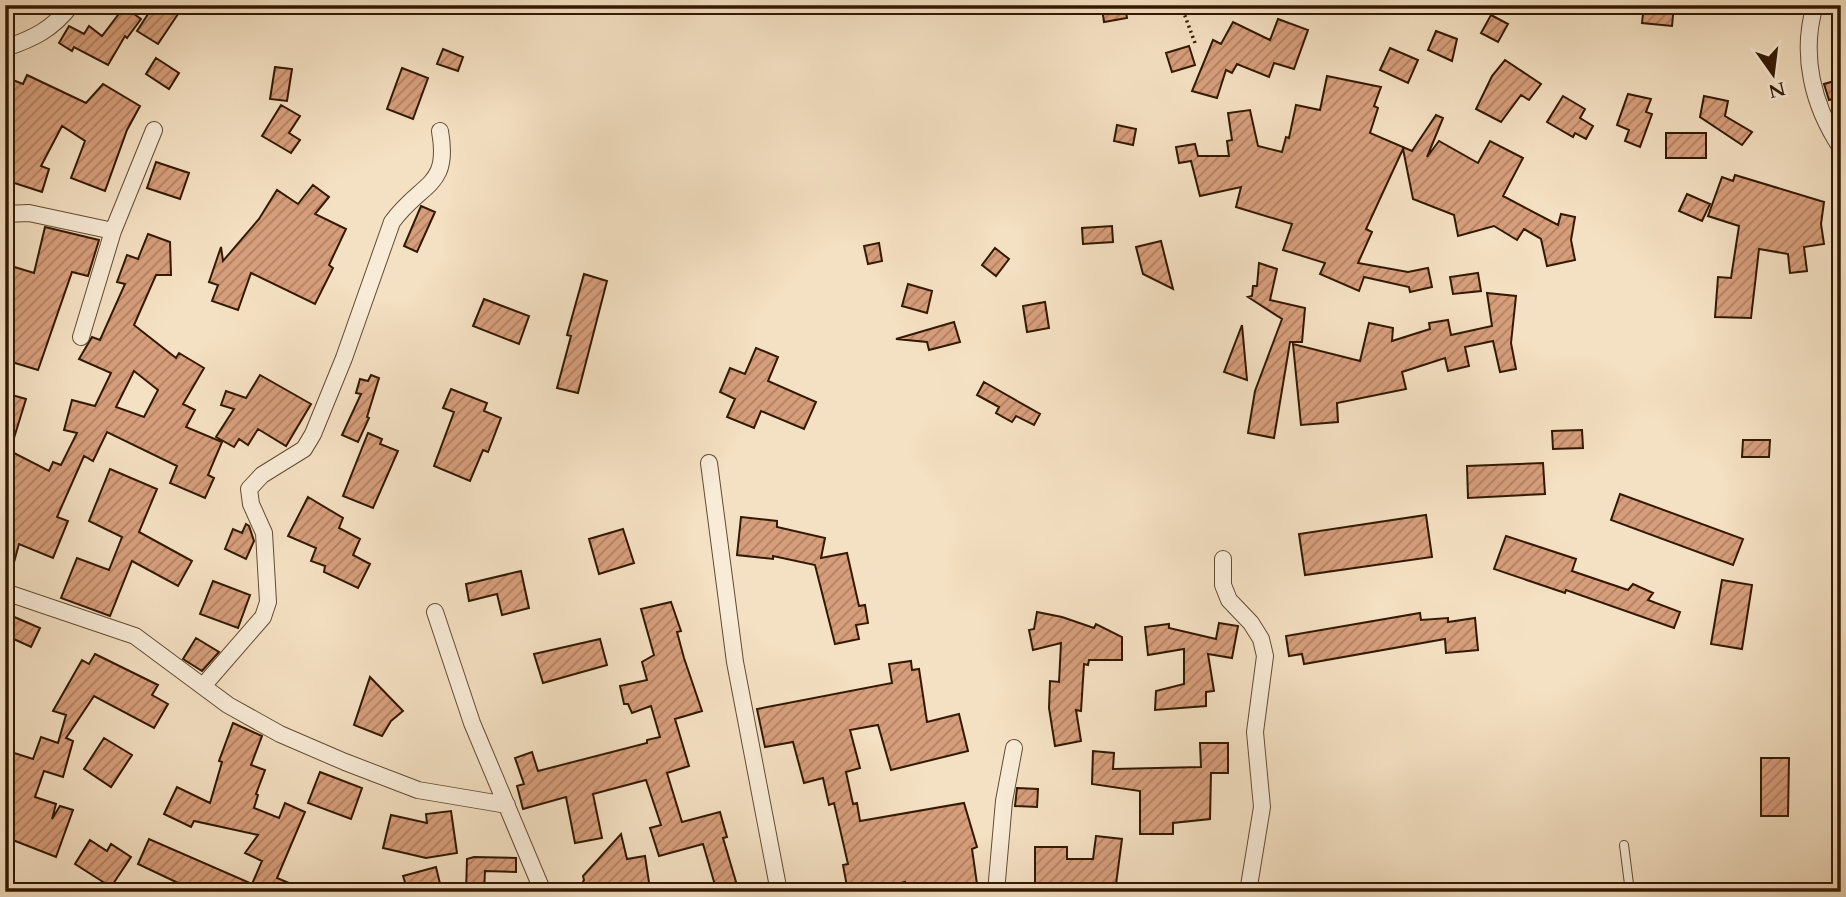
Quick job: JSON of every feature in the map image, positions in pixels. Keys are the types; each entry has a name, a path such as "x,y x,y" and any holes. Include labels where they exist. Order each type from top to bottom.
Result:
{"street":[{"path":"5,48 32,39 59,21 71,5"},
{"path":"1815,5 1810,22 1810,76 1815,101 1841,148"},
{"path":"81,337 113,231 155,130"},
{"path":"203,686 263,617 268,602 264,533 251,504 249,489 262,475 304,449 313,434 345,358 392,222 405,205 440,172 444,162 440,131"},
{"path":"5,214 29,214 113,231"},
{"path":"709,463 735,662 779,892"},
{"path":"1223,559 1223,585 1229,600 1261,639 1265,656 1255,732 1262,807 1248,892"},
{"path":"5,592 135,636 228,705 281,734 345,762 418,790 507,805"},
{"path":"435,612 471,723 543,892"},
{"path":"996,892 1004,801 1014,748"}],"lane":[{"path":"1624,845 1630,892"}],"path":[{"path":"1181,5 1195,43"}],"building":[{"path":"154,5 184,5 158,44 137,31"},
{"path":"1125,5 1127,18 1104,22 1102,8"},
{"path":"1644,5 1674,5 1672,26 1642,23"},
{"path":"124,7 141,19 127,38 125,36 108,65 74,47 72,51 59,43 69,26 84,34 89,26 102,36"},
{"path":"1491,15 1508,24 1498,42 1481,33"},
{"path":"1278,19 1308,30 1294,69 1274,63 1269,77 1237,64 1232,73 1226,70 1217,98 1192,91 1213,40 1221,44 1233,22 1270,40"},
{"path":"1436,31 1457,39 1452,61 1428,50"},
{"path":"1189,46 1195,65 1172,72 1166,53"},
{"path":"1390,48 1418,60 1408,83 1380,70"},
{"path":"443,49 463,57 458,71 437,64"},
{"path":"156,58 179,73 169,89 146,74"},
{"path":"1505,60 1541,84 1529,100 1521,95 1501,122 1476,109 1492,76"},
{"path":"275,67 292,69 287,101 270,99"},
{"path":"402,68 428,78 413,119 387,109"},
{"path":"27,75 86,103 103,84 140,106 127,130 105,191 71,178 85,141 62,126 41,166 49,169 42,192 5,180 5,77 23,84"},
{"path":"1327,76 1381,87 1374,106 1378,108 1370,133 1412,151 1436,115 1443,118 1427,157 1439,141 1478,163 1490,141 1523,158 1503,196 1558,225 1561,214 1575,217 1571,240 1575,260 1547,266 1541,239 1524,229 1517,240 1494,226 1458,236 1454,215 1413,199 1403,149 1366,229 1372,232 1358,263 1408,272 1428,268 1432,287 1410,292 1409,287 1364,277 1359,291 1320,274 1325,263 1283,250 1292,224 1236,207 1241,187 1200,196 1191,161 1179,163 1176,147 1195,144 1198,156 1229,156 1227,141 1232,140 1228,113 1250,110 1258,146 1282,152 1286,137 1289,138 1296,105 1320,110"},
{"path":"1838,80 1841,97 1829,100 1824,84"},
{"path":"1628,94 1651,99 1646,112 1652,114 1640,147 1625,141 1629,130 1617,125"},
{"path":"1563,96 1585,109 1580,118 1593,126 1586,139 1575,133 1573,137 1547,122"},
{"path":"1704,96 1728,101 1725,116 1752,132 1742,145 1700,117"},
{"path":"281,105 300,116 289,133 300,140 291,153 262,136"},
{"path":"1117,125 1136,129 1133,145 1114,141"},
{"path":"1666,133 1706,133 1706,158 1666,158"},
{"path":"156,162 189,173 180,199 147,188"},
{"path":"1735,175 1824,202 1821,224 1824,244 1804,247 1807,271 1790,273 1788,254 1759,249 1751,318 1715,317 1718,277 1731,278 1739,226 1708,216 1722,177 1733,181"},
{"path":"313,185 329,197 315,214 346,229 329,265 333,268 315,304 251,273 238,310 212,301 218,285 209,282 221,247 223,261 259,219 277,190 298,204"},
{"path":"1687,194 1710,204 1702,221 1679,211"},
{"path":"421,206 435,212 417,252 404,246"},
{"path":"1112,226 1113,242 1083,244 1082,228"},
{"path":"45,227 99,240 88,276 72,272 38,370 5,360 5,273 8,265 34,273"},
{"path":"148,234 170,242 171,275 156,275 134,325 176,358 179,353 204,368 183,404 195,410 186,427 222,442 208,475 214,478 205,498 170,483 177,466 107,432 93,461 84,456 57,517 68,521 53,558 19,544 10,577 5,576 5,393 26,399 10,451 49,471 53,462 61,465 77,433 64,430 72,400 95,406 111,373 79,359 92,337 100,340 125,284 117,282 127,255 138,259","holes":["134,371 158,390 144,417 116,407"]},
{"path":"1161,241 1173,289 1143,274 1136,247"},
{"path":"879,243 882,261 868,264 864,246"},
{"path":"995,248 1009,259 996,276 982,265"},
{"path":"1259,263 1277,269 1270,300 1305,308 1302,342 1290,342 1274,438 1248,433 1255,391 1282,319 1248,297 1252,296 1253,286 1257,286"},
{"path":"1478,273 1481,291 1453,294 1450,277"},
{"path":"584,274 607,281 578,393 557,388 571,336 567,335"},
{"path":"908,284 932,291 927,313 902,306"},
{"path":"1487,293 1516,296 1511,343 1516,369 1500,372 1493,341 1465,347 1469,366 1448,371 1445,358 1402,372 1406,389 1337,403 1338,422 1301,425 1293,344 1360,361 1369,323 1393,328 1392,341 1430,329 1429,323 1448,320 1451,335 1492,326"},
{"path":"484,299 529,316 519,344 473,326"},
{"path":"1045,302 1049,328 1027,332 1023,306"},
{"path":"954,322 960,342 929,350 927,342 896,339"},
{"path":"1242,325 1247,380 1224,372"},
{"path":"756,348 778,357 768,381 816,402 804,429 761,411 754,428 727,417 735,399 720,392 730,368 745,374"},
{"path":"260,375 311,404 286,446 258,429 248,445 239,439 234,447 216,437 234,409 221,405 226,391 246,398"},
{"path":"371,375 379,378 367,417 369,418 358,442 342,435 361,394 356,393 360,379 368,381"},
{"path":"984,382 1040,414 1034,425 1016,416 1012,422 996,413 999,407 977,395"},
{"path":"451,389 487,403 484,411 501,418 488,452 483,450 470,481 434,466 454,412 443,408"},
{"path":"1582,430 1583,448 1553,449 1552,431"},
{"path":"368,433 382,439 380,444 398,451 373,508 343,496"},
{"path":"1743,440 1770,440 1769,457 1742,457"},
{"path":"1543,463 1545,494 1468,498 1467,466"},
{"path":"110,469 157,489 139,532 192,561 178,586 132,561 110,616 61,598 77,558 109,570 122,537 89,521"},
{"path":"1620,494 1743,539 1733,565 1611,520"},
{"path":"308,497 343,518 339,528 360,539 353,555 370,564 358,588 324,572 325,566 311,561 316,548 288,536"},
{"path":"1426,515 1432,557 1305,575 1299,534"},
{"path":"741,517 777,521 777,527 825,538 821,558 847,553 859,606 865,605 868,623 856,625 859,639 835,644 815,565 773,556 773,559 737,555"},
{"path":"246,524 254,541 246,559 225,549 233,529 242,533"},
{"path":"623,529 634,563 599,574 589,539"},
{"path":"1506,536 1576,559 1572,571 1628,590 1633,584 1653,593 1648,600 1680,612 1674,628 1566,590 1565,593 1494,569"},
{"path":"521,571 529,608 502,615 497,594 469,601 466,584"},
{"path":"1722,580 1752,585 1742,649 1711,644"},
{"path":"213,581 250,595 238,628 200,614"},
{"path":"671,602 681,631 677,632 684,658 702,711 675,719 689,766 667,773 682,822 720,812 727,837 723,838 739,892 717,892 703,844 659,856 650,828 661,825 646,780 593,794 602,838 575,843 566,797 523,809 517,786 524,784 515,758 532,752 538,771 647,743 647,740 660,737 651,706 632,713 628,704 624,704 620,686 647,680 642,662 654,655 641,609"},
{"path":"1037,612 1094,628 1096,624 1122,637 1122,660 1089,660 1088,665 1084,664 1081,711 1076,710 1081,741 1055,746 1049,708 1050,681 1059,682 1061,643 1033,650 1029,630 1034,629"},
{"path":"5,613 40,628 31,647 5,635"},
{"path":"1420,613 1421,620 1448,618 1448,622 1475,618 1478,650 1446,653 1445,639 1304,664 1302,654 1289,656 1286,636"},
{"path":"1219,623 1238,626 1232,658 1208,654 1214,691 1206,692 1206,706 1155,710 1156,691 1184,684 1184,649 1148,655 1145,627 1169,624 1169,628 1216,639"},
{"path":"196,638 219,652 202,671 183,659"},
{"path":"600,639 607,665 543,683 534,654"},
{"path":"95,654 158,685 152,695 168,704 154,728 94,696 66,738 73,741 63,777 44,771 35,797 56,804 52,819 60,806 73,810 56,857 5,837 5,750 33,759 41,737 58,743 66,715 53,711 82,660 89,664"},
{"path":"911,661 912,670 919,669 927,722 959,714 968,751 891,770 878,725 850,730 860,768 846,772 853,804 857,803 860,821 964,803 977,847 972,849 977,884 906,888 905,882 865,892 848,892 843,865 848,864 834,803 829,805 823,778 804,783 793,742 765,747 757,709 892,683 889,664"},
{"path":"370,677 403,711 391,721 382,736 354,725"},
{"path":"233,723 262,736 251,765 265,770 254,808 279,818 285,803 305,812 277,878 310,892 197,892 138,864 149,839 252,884 262,861 245,853 258,835 194,821 191,827 164,814 177,787 210,803 222,762 219,761"},
{"path":"104,738 132,755 111,787 84,769"},
{"path":"1200,743 1228,743 1228,773 1211,773 1210,819 1173,823 1173,834 1140,834 1140,791 1092,784 1093,751 1114,753 1113,769 1201,767"},
{"path":"1761,758 1789,758 1788,816 1761,816"},
{"path":"320,772 362,788 351,819 308,803"},
{"path":"1017,788 1038,789 1037,807 1015,806"},
{"path":"451,811 457,853 426,858 383,848 391,815 427,823 426,814"},
{"path":"621,834 627,859 645,856 650,889 577,892 584,880 583,876"},
{"path":"1096,836 1122,839 1115,892 1088,892 1087,885 1035,886 1035,847 1067,847 1067,859 1093,859"},
{"path":"90,840 107,851 111,844 131,857 111,887 75,864"},
{"path":"516,858 516,872 485,871 484,892 466,892 467,859"},
{"path":"436,867 442,892 408,892 403,876"}]}
